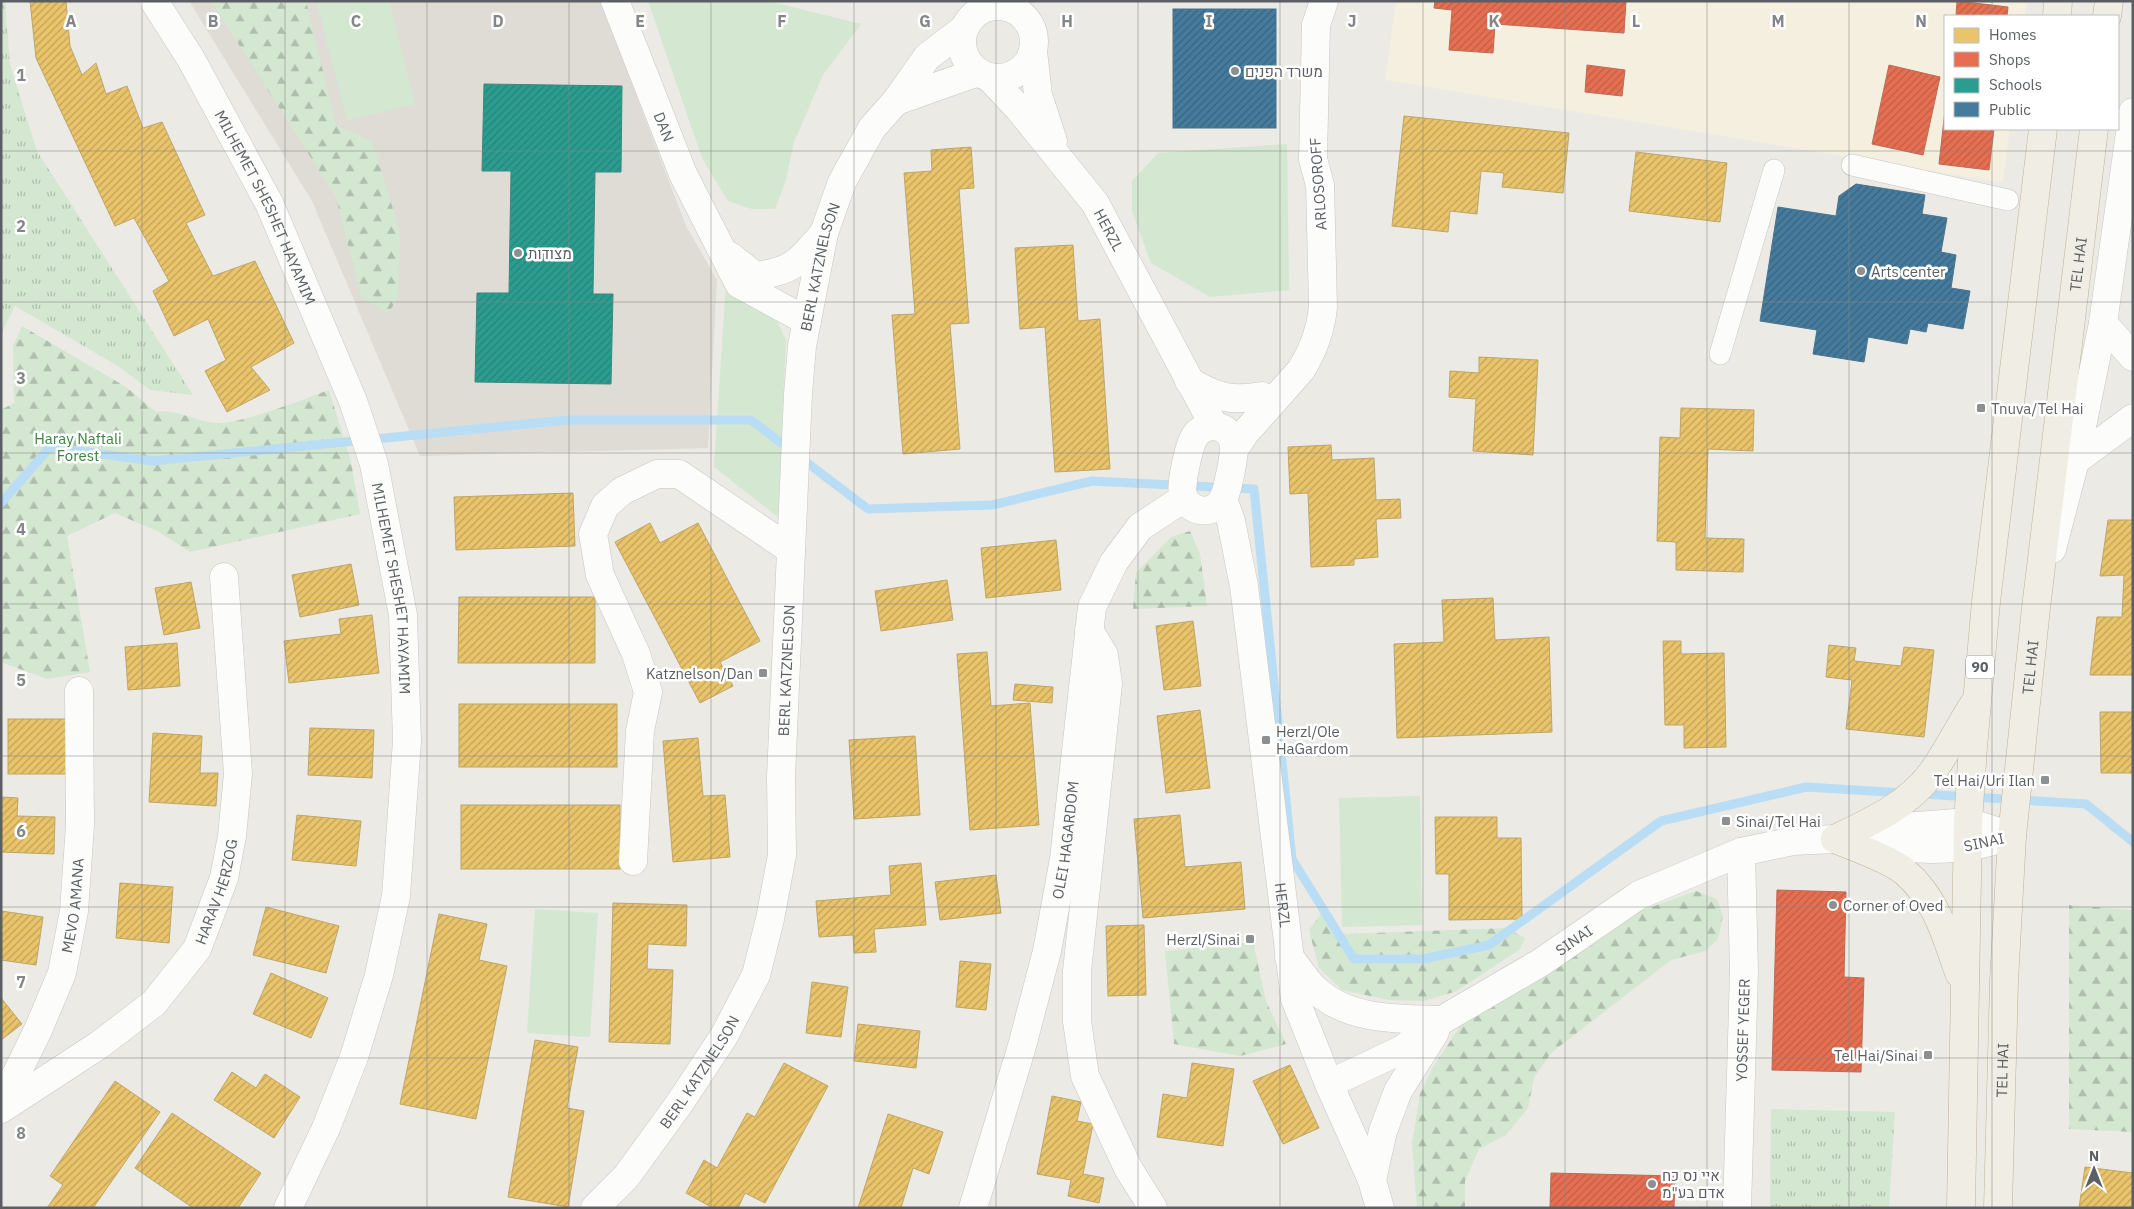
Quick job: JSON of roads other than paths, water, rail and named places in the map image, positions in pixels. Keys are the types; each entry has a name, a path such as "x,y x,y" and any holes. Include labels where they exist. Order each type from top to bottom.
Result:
{"highway":[{"path":"2057,15 2058,1"},
{"path":"2107,15 2109,1"},
{"name":"90","path":"1961,1208 1968,835 1977,699 1986,602 2043,130"},
{"name":"TEL HAI","path":"1998,1208 2004,981 2012,836 2036,608 2094,130"},
{"path":"1835,838 1885,814 1904,801 1930,775 1977,699"},
{"path":"1835,838 1904,871 1922,889 1941,921 1965,990"}],"street":[{"name":"MILHEMET SHESHET HAYAMIM","path":"154,1 191,59 269,203 350,392 374,464 403,615 407,740 396,896 379,975 354,1057 326,1128 288,1208"},
{"name":"DAN","path":"615,1 684,174 738,284 807,321"},
{"name":"ARLOSOROFF","path":"1217,435 1245,432 1301,370 1316,337 1323,307 1320,185 1313,159 1313,149 1316,25 1324,1"},
{"path":"999,6 1020,13 1026,11 1035,41 1029,62 1012,75 983,74 969,63 962,41 969,17 988,7 999,6"},
{"name":"BERL KATZNELSON","path":"595,1208 626,1177 679,1104 724,1036 756,975 770,919 782,855 781,777 798,394 802,346 824,233 842,182 872,128 896,101 928,57 969,17"},
{"name":"HERZL","path":"1033,52 1038,96 1058,156"},
{"name":"BERL KATZNELSON","path":"896,101 983,74"},
{"name":"HERZL","path":"983,74 1058,156 1095,203 1152,308 1217,435"},
{"path":"2036,608 2075,461 2103,323 2133,112"},
{"path":"1852,165 2008,200"},
{"path":"1720,354 1774,170"},
{"name":"DAN","path":"722,249 755,276 781,272 802,258 824,233"},
{"name":"HERZL","path":"1152,308 1217,435"},
{"path":"2103,323 2133,357"},
{"name":"ARLOSOROFF","path":"1217,435 1262,396 1305,353 1316,337"},
{"path":"1189,381 1217,396 1233,400 1262,396"},
{"path":"2075,461 2133,418"},
{"path":"1217,435 1204,502 1182,484 1217,435"},
{"path":"633,862 640,731 648,692 636,654 600,575 593,534 605,506 622,491 657,474 679,474 791,550"},
{"name":"HERZL","path":"1204,502 1220,529 1244,586 1288,956 1295,999 1329,1084 1372,1180 1380,1208"},
{"name":"OLEI HAGARDOM","path":"973,1208 1022,1046 1047,951 1064,859 1092,607 1114,562 1140,527 1204,502"},
{"name":"HARAV HERZOG","path":"1,1109 99,1045 154,1003 197,949 224,878 232,836 238,774 224,578"},
{"path":"1089,630 1104,655 1108,684 1077,971 1077,1021 1085,1076 1128,1168 1153,1208"},
{"name":"MEVO AMANA","path":"1,1105 38,1030 62,973 74,911 80,825 79,691"},
{"name":"SINAI","path":"1329,1084 1401,1050 1442,1020 1540,963 1638,895 1741,852 1793,841 1835,838 1879,829 2012,836"},
{"name":"YOSSEF YEGER","path":"1737,1208 1744,972 1741,852"},
{"path":"1288,956 1316,991 1349,1010 1392,1019 1442,1020"},
{"path":"1372,1180 1383,1131 1398,1092 1442,1020"}],"waterway":[{"path":"1,503 50,447 153,461 567,420 751,420 868,509 992,505 1092,481 1254,489 1292,859 1354,959 1423,959 1489,945 1661,821 1806,787 1904,793"},
{"path":"1922,794 2086,804 2133,842"}],"place":[{"name":"משרד הפנים","path":"1235,71"},
{"name":"מצודות","path":"518,253"},
{"name":"Arts center","path":"1861,271"},
{"name":"Tnuva/Tel Hai","path":"1981,408"},
{"name":"Katznelson/Dan","path":"763,673"},
{"name":"Herzl/Ole HaGardom","path":"1266,740"},
{"name":"Tel Hai/Uri Ilan","path":"2045,780"},
{"name":"Sinai/Tel Hai","path":"1726,821"},
{"name":"Corner of Oved","path":"1833,905"},
{"name":"Herzl/Sinai","path":"1250,939"},
{"name":"Tel Hai/Sinai","path":"1928,1055"},
{"name":"איי נס כח אדם בע\"מ","path":"1652,1184"}],"park label":[{"name":"Haray Naftali Forest","path":"78,446"}]}
